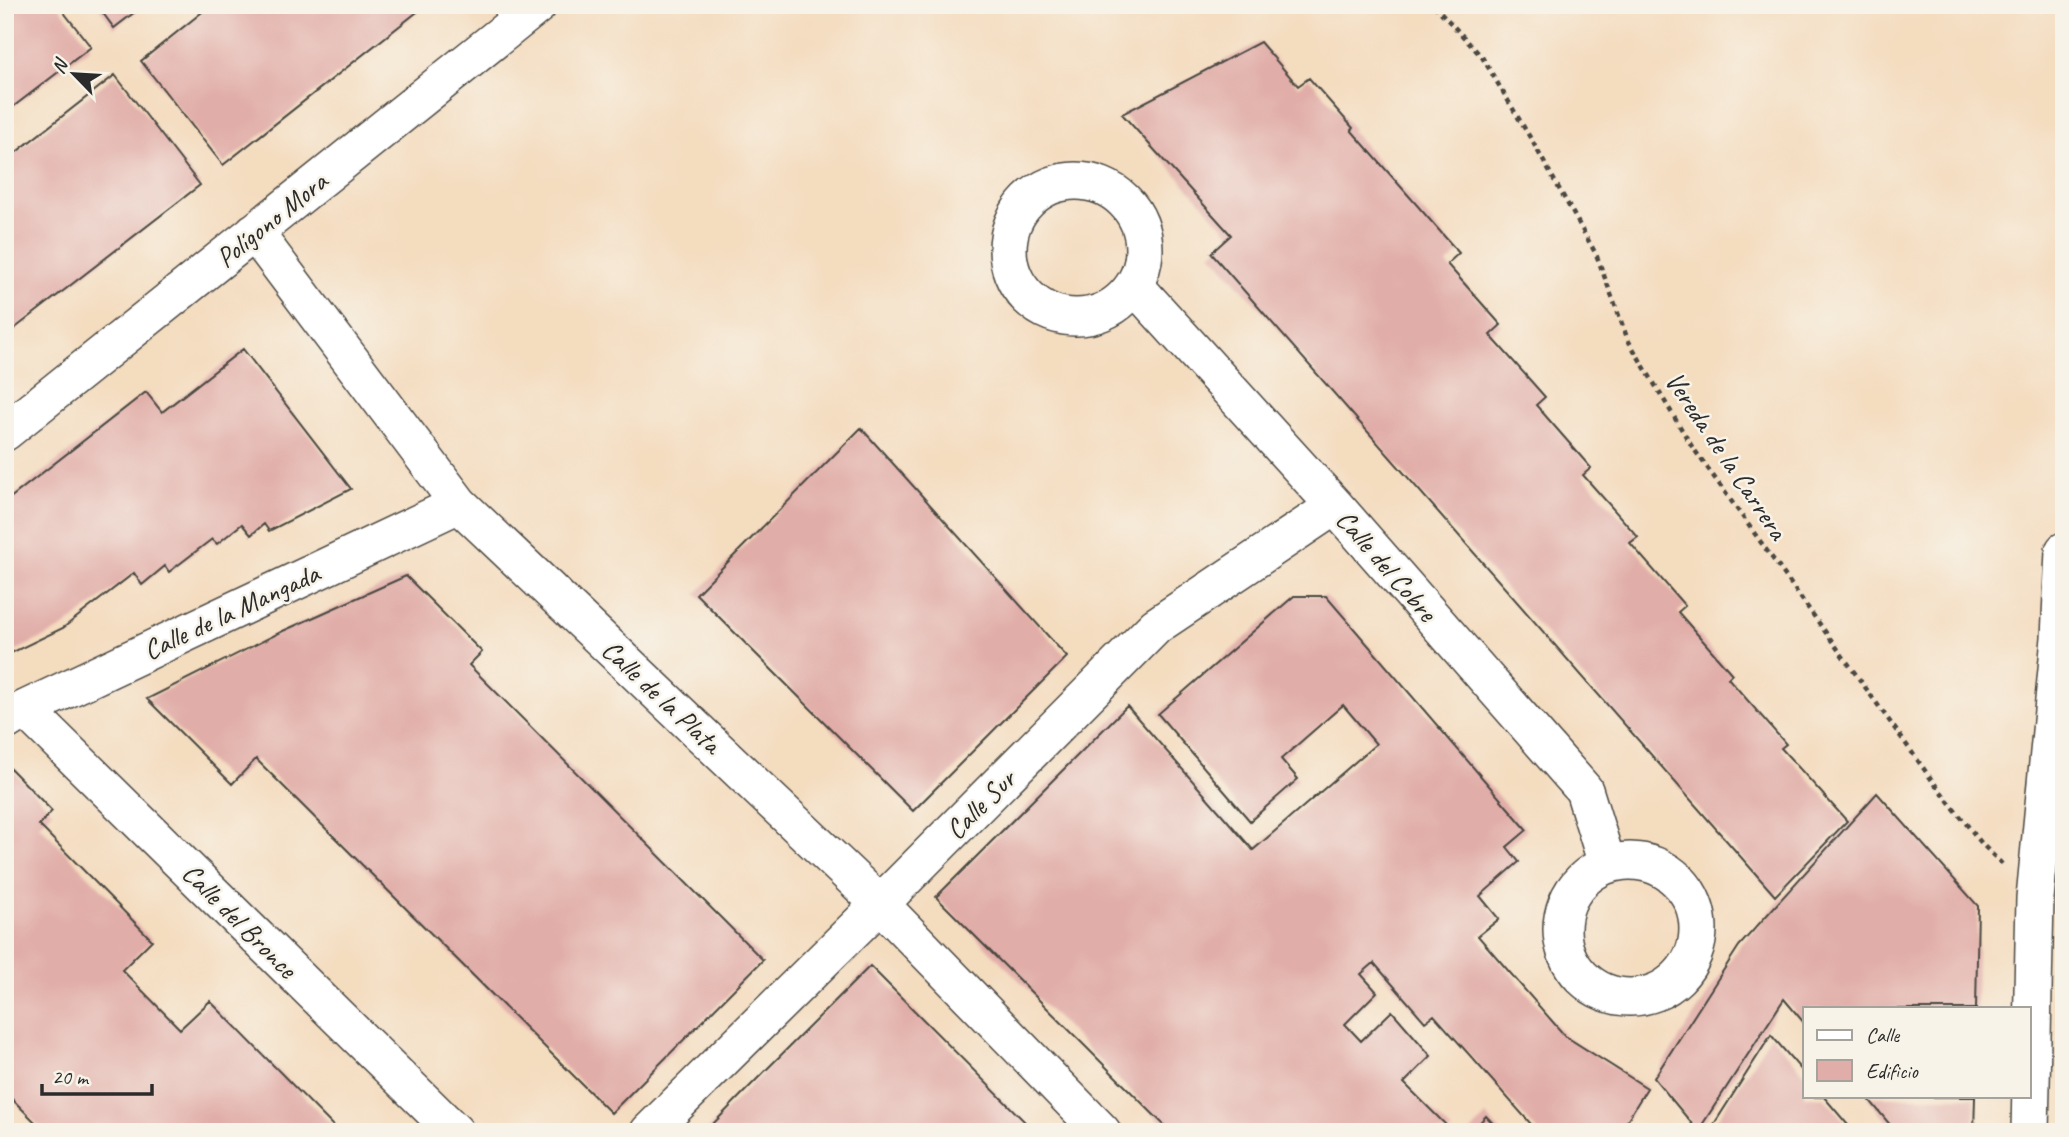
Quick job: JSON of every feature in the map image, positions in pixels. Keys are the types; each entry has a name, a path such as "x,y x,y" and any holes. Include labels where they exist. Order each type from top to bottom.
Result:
{"street":[{"name":"Polígono Mora","path":"5,432 538,5"},
{"name":"Calle de la Plata","path":"254,232 458,504 880,904 1102,1132"},
{"name":"Calle del Cobre","path":"1135,286 1335,506 1584,790 1607,864"},
{"name":"Calle de la Mangada","path":"15,715 458,504"},
{"name":"Calle Sur","path":"649,1132 1156,626 1335,506"},
{"path":"2030,1132 2035,898 2060,638 2064,551"},
{"name":"Calle del Bronce","path":"15,715 455,1132"}],"path":[{"name":"Vereda de la Carrera","path":"1434,5 1482,57 1531,139 1596,254 1628,341 1691,445 1934,783 1983,845 2035,898"}],"building":[{"path":"5,5 58,5 91,47 5,113"},
{"path":"97,5 144,5 114,28"},
{"path":"211,5 426,5 223,165 141,61"},
{"path":"1260,42 1298,86 1309,78 1459,253 1447,264 1501,325 1490,335 1545,397 1536,405 1591,468 1583,475 1638,537 1630,543 1685,606 1678,612 1732,674 1728,678 1786,744 1781,748 1847,821 1775,896 1211,253 1231,235 1122,114"},
{"path":"115,75 200,185 5,336 5,161"},
{"path":"243,349 351,489 269,531 264,524 251,535 242,524 217,544 212,539 169,572 165,566 142,585 134,573 63,628 5,656 5,502 146,392 162,412"},
{"path":"861,428 1067,657 913,811 696,594"},
{"path":"406,576 482,652 469,665 763,960 611,1113 256,759 232,784 147,699 283,631"},
{"path":"1294,596 1326,596 1527,830 1507,847 1519,862 1480,896 1499,919 1478,936 1565,1036 1647,1088 1620,1132 1538,1132 1434,1015 1425,1022 1374,963 1361,974 1377,992 1345,1024 1361,1041 1392,1011 1431,1056 1404,1083 1453,1132 1171,1132 936,897 1127,706 1253,850 1376,744 1343,705 1281,759 1298,779 1250,821 1158,714"},
{"path":"10,768 52,811 39,825 152,940 122,970 180,1029 210,1001 339,1132 45,1132 5,1092 5,771"},
{"path":"1877,793 1978,906 1976,1007 1803,1007 1803,1022 1784,999 1698,1131 1654,1078 1739,946"},
{"path":"870,966 1035,1132 705,1132 759,1077"},
{"path":"1771,1035 1803,1072 1803,1098 1825,1098 1854,1132 1709,1132"},
{"path":"1868,1098 1975,1098 1974,1132 1896,1132"},
{"path":"1486,1116 1501,1132 1471,1132"}]}
